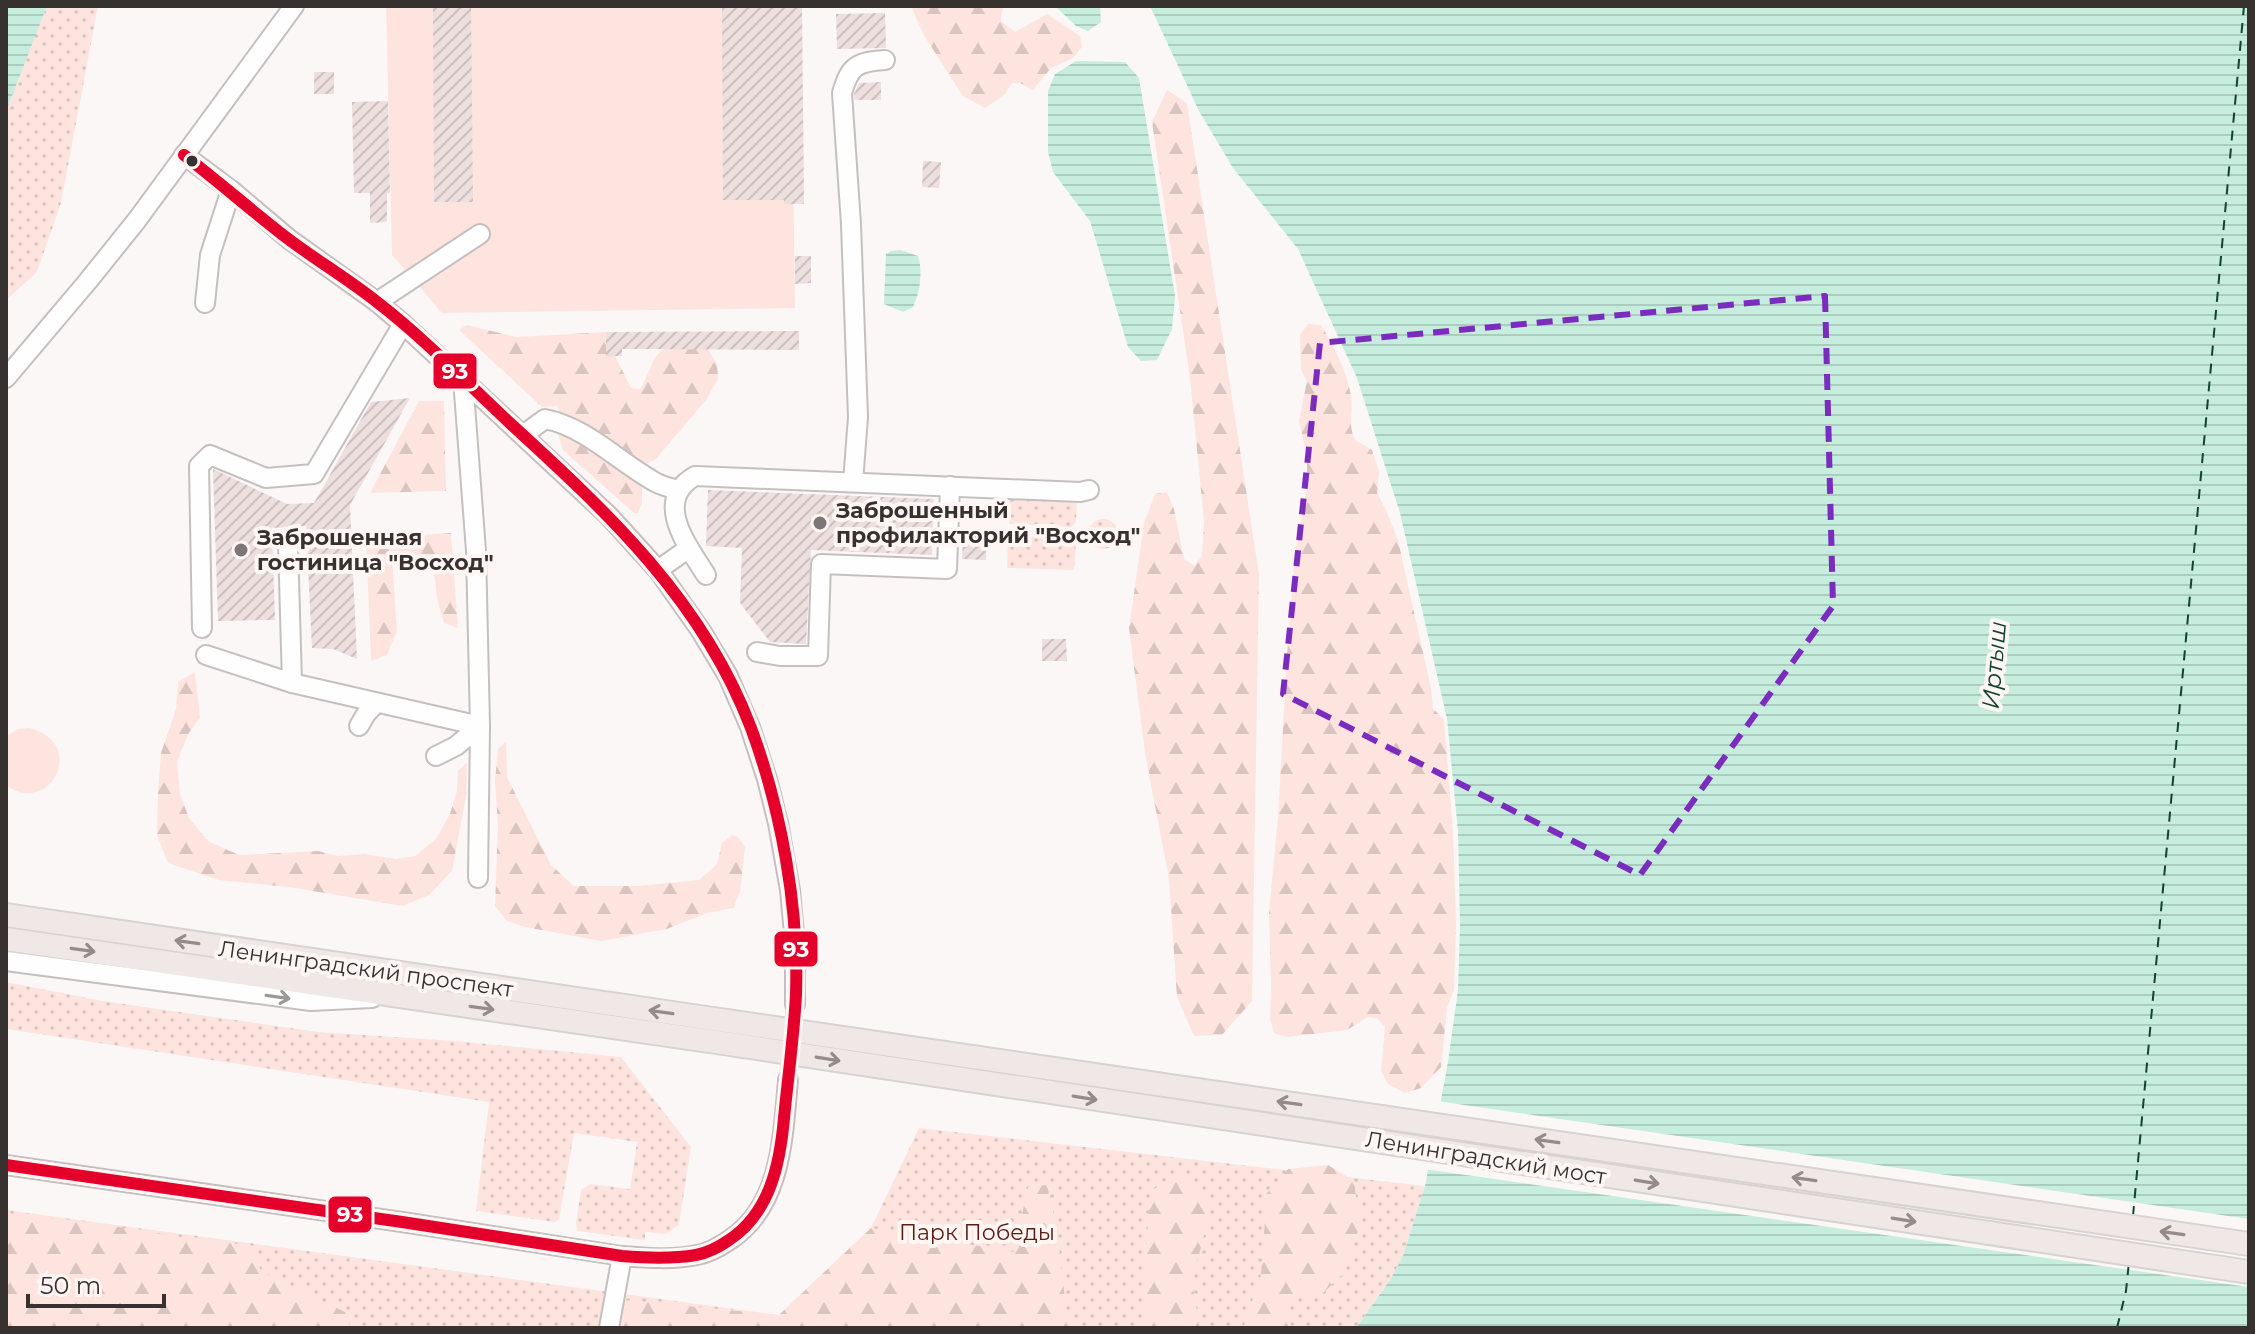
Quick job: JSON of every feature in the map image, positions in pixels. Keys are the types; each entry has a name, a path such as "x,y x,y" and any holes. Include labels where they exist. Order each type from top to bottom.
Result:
{"main road":[{"name":"Ленинградский проспект","path":"6,915 727,1021"},
{"name":"Ленинградский проспект","path":"6,939 723,1043"},
{"name":"Ленинградский мост","path":"727,1021 2249,1244"},
{"name":"Ленинградский мост","path":"723,1043 2249,1272"}],"street":[{"path":"6,378 88,281 294,6"},
{"path":"853,482 858,417 842,93 846,78 861,62 885,60"},
{"path":"184,155 403,324 463,379 525,443 609,516 658,570 728,676 750,727 767,779 790,890 795,945 795,1004"},
{"path":"205,303 210,255 231,190"},
{"path":"377,302 480,234"},
{"path":"202,628 199,466 210,455 266,478 314,474 403,324"},
{"path":"463,379 476,551 480,726 478,878"},
{"path":"525,443 545,419 555,421 657,483 678,490"},
{"path":"706,575 680,535 675,516 678,490 695,476 1089,490"},
{"path":"757,652 780,656 818,656 821,564 947,569 950,486"},
{"path":"288,544 292,683"},
{"path":"658,570 689,548"},
{"path":"206,655 292,683 480,726"},
{"path":"359,726 376,703"},
{"path":"436,756 456,746 480,726"},
{"path":"6,961 311,1001 405,997"},
{"path":"6,1165 622,1256 697,1255 718,1247 740,1233 757,1214 769,1192 778,1166 788,1080"},
{"path":"609,1328 622,1256"}],"highlighted area":[{"path":"1825,296 1833,606 1640,875 1283,694 1320,343"}],"green space":[{"path":"6,6 98,6 61,203 37,272 6,300"},
{"path":"386,6 791,7 795,308 442,313 392,255"},
{"path":"911,6 1003,6 1001,21 1015,32 1047,14 1080,36 1082,47 1073,58 1051,68 1033,90 1020,83 1012,83 1005,94 985,108 963,96 923,34"},
{"path":"1167,90 1187,103 1259,575 1252,1001 1222,1035 1194,1036 1177,997 1169,879 1145,753 1129,628 1144,523 1155,494 1167,492 1174,509 1184,559 1195,566 1202,555 1204,521 1190,378 1152,122"},
{"path":"1308,324 1321,325 1335,351 1349,387 1351,428 1355,440 1372,450 1379,471 1377,493 1398,540 1433,708 1444,720 1453,831 1456,923 1454,990 1447,1008 1441,1067 1421,1088 1405,1093 1388,1084 1381,1071 1385,1027 1377,1018 1368,1017 1347,1030 1287,1037 1274,1033 1270,1019 1269,912 1295,554 1307,488 1307,457 1299,421 1307,381 1301,370 1300,335"},
{"path":"467,325 516,337 606,332 606,355 615,356 631,388 641,389 655,357 663,349 708,349 717,364 718,379 706,400 655,460 642,465 635,478 642,486 642,502 638,513 634,513 563,450 555,424 563,418 557,406 542,407 459,330"},
{"path":"419,401 444,401 446,491 370,493"},
{"path":"1009,496 1077,498 1076,522 1071,527 1009,524"},
{"path":"1103,519 1114,523 1118,534 1114,545 1103,549 1092,545 1088,534 1092,523"},
{"path":"451,533 458,628 444,623 437,599 432,555 392,558 397,631 387,655 371,661 366,539"},
{"path":"1008,535 1072,538 1076,541 1074,570 1007,568"},
{"path":"195,672 200,718 188,734 177,762 180,794 189,818 208,841 239,855 318,851 337,856 365,854 396,859 415,856 436,839 450,814 457,791 458,771 467,762 466,796 452,871 429,895 402,906 289,887 219,880 168,863 157,835 161,753 176,709 178,682"},
{"path":"29,728 47,736 57,748 60,761 48,785 36,792 22,793 6,785 6,736 18,729"},
{"path":"506,742 507,777 551,865 574,886 638,886 699,880 717,864 722,843 732,835 738,837 745,847 740,892 733,908 707,913 667,929 601,941 507,921 495,906 498,825 495,781 498,749"},
{"path":"6,982 103,1001 318,1032 621,1057 691,1147 679,1225 666,1234 645,1232 645,1240 577,1231 581,1190 590,1184 630,1189 637,1142 574,1133 559,1219 555,1222 476,1211 489,1102 6,1029"},
{"name":"Парк Победы","path":"919,1128 1425,1186 1403,1256 1356,1328 6,1328 6,1210 779,1315 871,1228"},
{"path":"1328,1165 1354,1181 1360,1226 1341,1276 1321,1295 1293,1297 1287,1312 1292,1328 1243,1328 1261,1275 1267,1193 1288,1169"},
{"path":"1180,1170 1213,1201 1192,1282 1200,1328 1141,1328 1150,1192"},
{"path":"1047,1185 1057,1229 1067,1317 1077,1328 612,1328 623,1300 779,1315 871,1228 1014,1252 1028,1187"},
{"path":"6,1216 74,1220 239,1244 254,1253 261,1271 345,1312 351,1328 6,1328"}],"water":[{"path":"6,6 47,6 6,111"},
{"path":"1055,6 1100,6 1101,22 1088,31 1076,26"},
{"name":"Иртыш","path":"1150,6 2249,6 2249,1328 1356,1328 1403,1256 1425,1186 1448,1062 1458,990 1460,926 1458,831 1447,719 1400,513 1357,378 1298,249 1233,168 1199,111"},
{"path":"1076,61 1125,62 1139,78 1175,296 1172,329 1157,360 1141,361 1128,347 1090,221 1053,172 1048,152 1048,91 1055,74"},
{"path":"901,250 918,256 920,269 913,307 903,312 884,304 886,254"}],"pier":[{"path":"1437,1101 2249,1219 2249,1287 1424,1169"}],"building":[{"path":"433,6 471,6 473,202 434,202"},
{"path":"722,6 802,7 804,204 784,204 784,200 723,200"},
{"path":"885,13 886,48 837,49 836,14"},
{"path":"314,72 334,72 334,94 314,94"},
{"path":"881,82 881,100 855,100 859,83"},
{"path":"388,101 390,193 387,193 387,222 370,223 370,193 354,193 352,102"},
{"path":"923,161 941,162 939,188 922,187"},
{"path":"795,256 811,256 811,283 795,284"},
{"path":"799,331 799,350 622,349 622,356 606,356 606,332"},
{"path":"410,398 350,505 357,659 333,649 312,648 306,526 272,528 275,620 218,621 213,469 287,504 314,503 371,402"},
{"path":"708,490 934,499 932,555 811,550 806,644 770,642 740,603 742,548 706,546"},
{"path":"963,535 987,536 986,560 962,559"},
{"path":"1042,639 1066,639 1067,661 1042,661"}],"ferry route":[{"path":"2133,1216 2244,6"},
{"path":"2117,1328 2129,1262"}],"tunnel":[{"path":"788,1080 795,1004"}],"transit line":[{"name":"93","path":"6,1165 622,1256 668,1258 709,1251 743,1229 763,1202 776,1170 779,1153 796,994 791,893 779,825 762,759 731,682 707,640 680,600 618,526 429,346 395,316 287,238 184,155"}],"place":[{"name":"Заброшенный профилакторий \"Восход\"","path":"820,523"},
{"name":"Заброшенная гостиница \"Восход\"","path":"241,550"}]}
